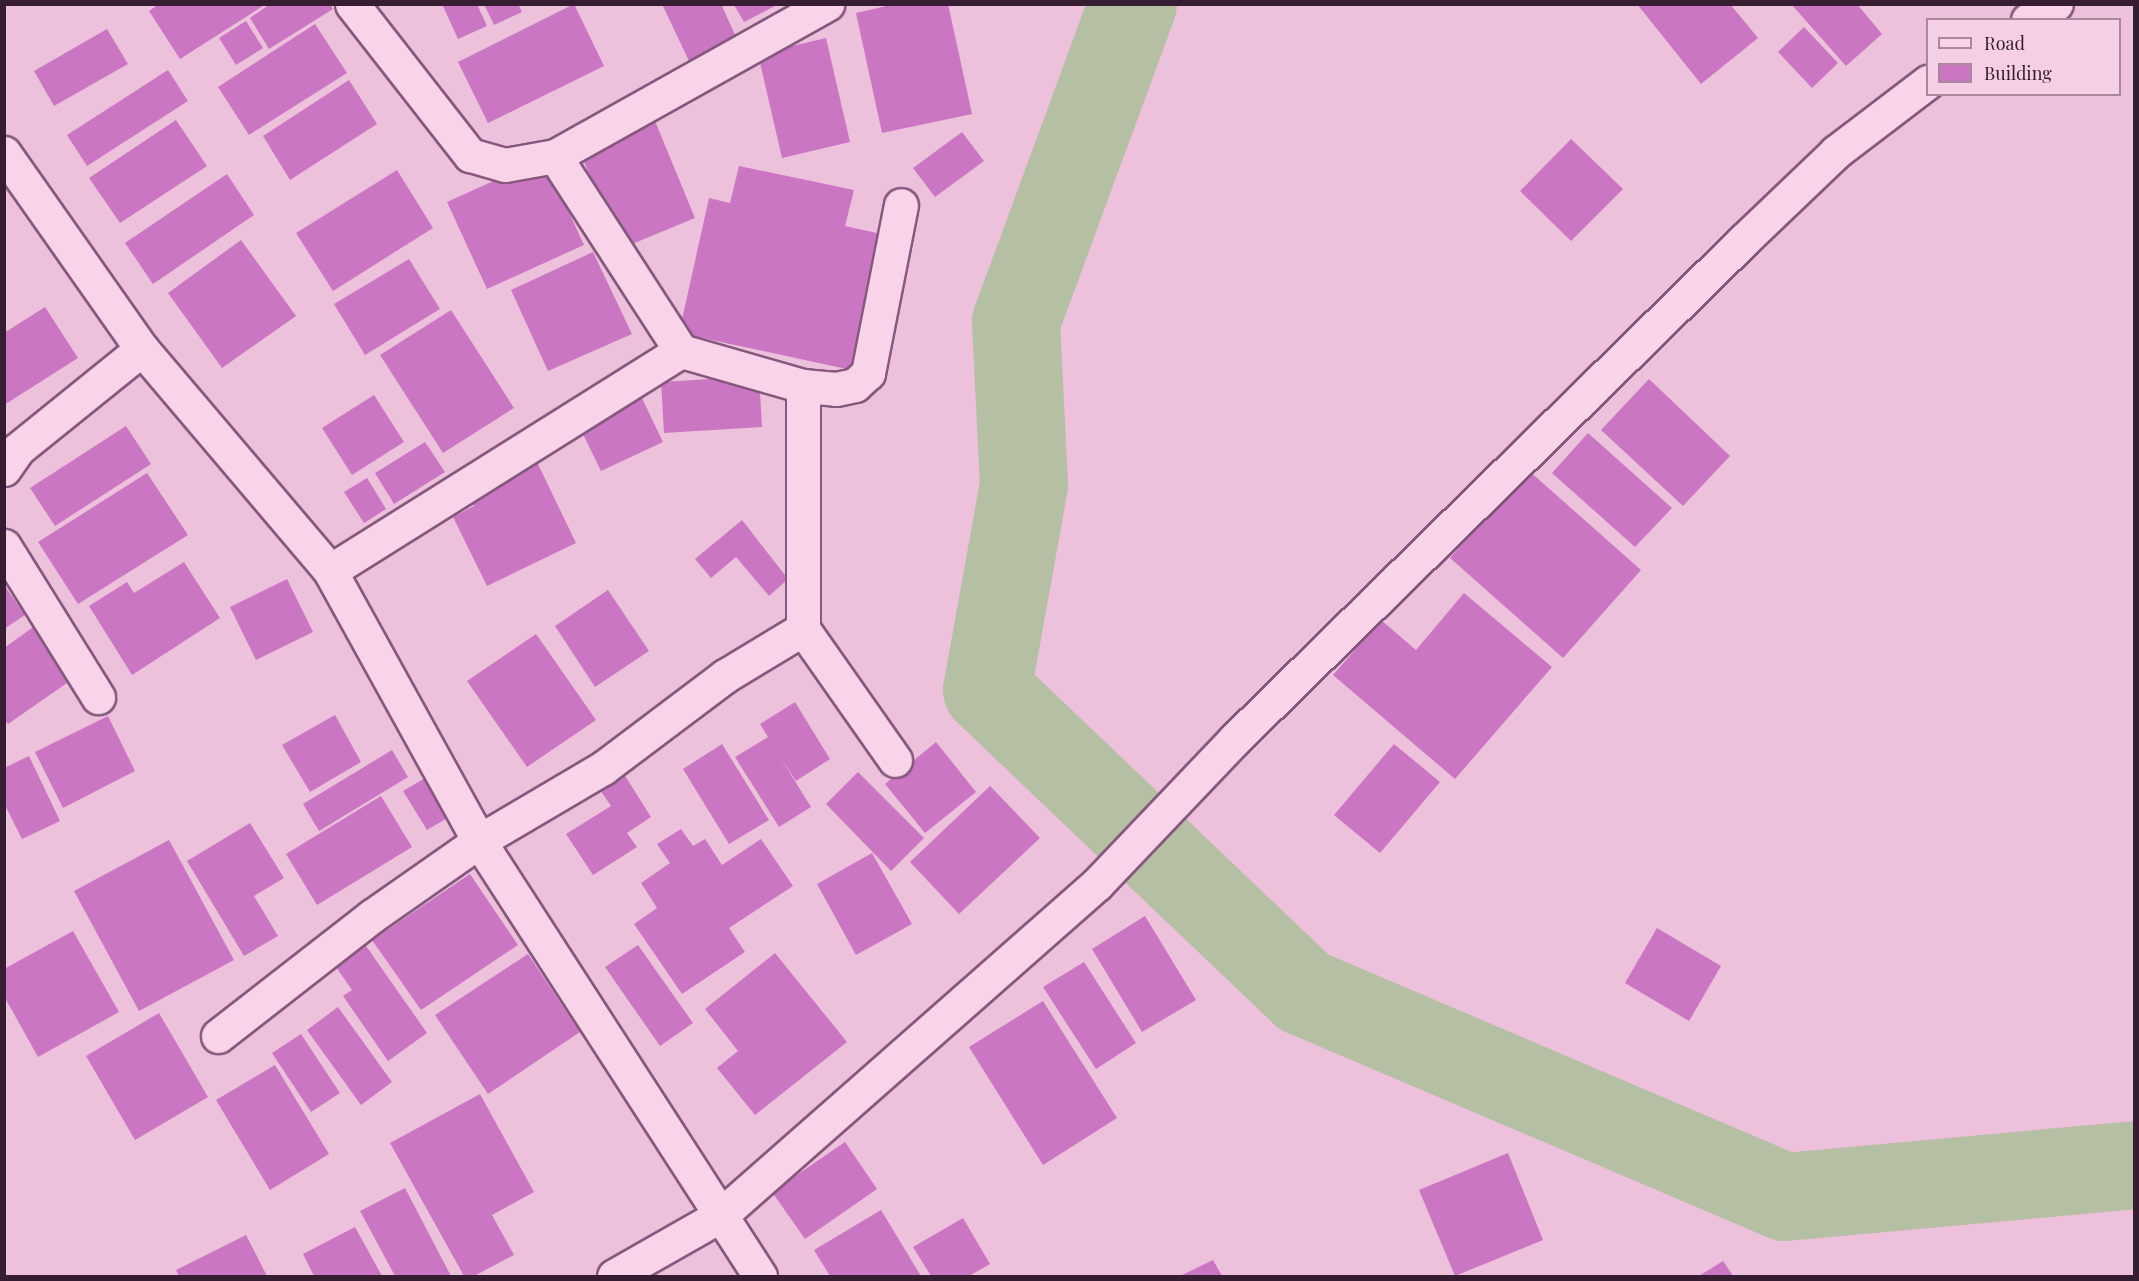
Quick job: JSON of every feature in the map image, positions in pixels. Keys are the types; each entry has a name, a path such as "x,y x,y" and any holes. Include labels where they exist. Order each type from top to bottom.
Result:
{"street":[{"path":"352,4 470,155 506,165 555,156 827,4"},
{"path":"2032,18 2056,4"},
{"path":"614,1276 721,1215 1098,884 1235,739 1743,240 1836,152 1926,84"},
{"path":"4,153 142,348 330,571 479,841 760,1276"},
{"path":"555,156 681,351 803,386 836,389 855,385 868,373 901,206"},
{"path":"4,469 18,449 142,348"},
{"path":"330,571 681,351"},
{"path":"803,386 803,629 895,760"},
{"path":"4,546 98,697"},
{"path":"218,1036 372,916 479,841 603,768 725,676 803,629"}],"building":[{"path":"159,4 266,4 180,59 149,11"},
{"path":"270,4 330,4 333,9 269,49 250,18"},
{"path":"442,4 477,4 487,26 458,39"},
{"path":"484,4 518,4 522,12 494,25"},
{"path":"574,4 604,66 488,123 458,62"},
{"path":"662,4 721,4 737,39 689,61"},
{"path":"895,4 948,4 972,114 882,133 856,13"},
{"path":"1637,4 1730,4 1758,38 1701,84"},
{"path":"1791,4 1857,4 1882,34 1846,66"},
{"path":"734,5 777,5 744,22"},
{"path":"246,21 263,48 236,65 219,38"},
{"path":"315,24 347,73 249,135 218,87"},
{"path":"1804,27 1838,63 1812,88 1778,52"},
{"path":"107,29 128,64 54,106 34,71"},
{"path":"826,38 850,142 782,158 758,54"},
{"path":"168,70 188,101 87,166 67,135"},
{"path":"349,80 377,124 290,180 263,136"},
{"path":"176,120 207,166 120,223 89,178"},
{"path":"655,121 695,218 620,249 580,152"},
{"path":"962,132 984,161 935,197 913,168"},
{"path":"1571,139 1623,189 1571,241 1520,191"},
{"path":"544,158 584,245 487,289 447,202"},
{"path":"739,166 854,190 845,226 886,235 856,371 679,333 709,198 730,203"},
{"path":"397,170 433,228 333,291 296,233"},
{"path":"227,174 254,215 153,284 125,243"},
{"path":"241,240 296,316 222,368 168,293"},
{"path":"593,252 632,334 548,371 511,290"},
{"path":"409,259 440,309 365,355 334,304"},
{"path":"45,307 78,358 4,405 4,333"},
{"path":"451,310 514,408 443,453 380,355"},
{"path":"759,376 762,427 664,433 661,382"},
{"path":"1649,379 1730,456 1683,506 1601,430"},
{"path":"639,392 663,442 601,471 577,422"},
{"path":"374,395 404,442 352,475 322,428"},
{"path":"126,426 151,464 55,526 30,488"},
{"path":"1588,433 1672,508 1635,547 1552,473"},
{"path":"425,442 445,472 394,504 375,473"},
{"path":"535,458 576,543 487,586 453,517 474,506 467,492"},
{"path":"1528,470 1641,570 1563,658 1450,558"},
{"path":"147,473 188,535 78,604 38,542"},
{"path":"367,478 386,509 364,523 344,492"},
{"path":"742,520 788,579 769,596 736,557 711,578 695,559"},
{"path":"184,562 220,618 132,675 89,606 127,582 134,593"},
{"path":"287,579 313,632 256,660 230,607"},
{"path":"4,585 25,615 4,629"},
{"path":"608,590 649,651 595,687 555,626"},
{"path":"1464,593 1552,667 1455,779 1333,675 1381,620 1416,650"},
{"path":"39,623 77,676 8,724 4,719 4,648"},
{"path":"536,634 596,720 527,767 467,681"},
{"path":"795,702 830,759 796,781 780,757 811,807 779,827 735,757 768,737 760,724"},
{"path":"335,715 361,762 310,792 282,745"},
{"path":"108,716 135,771 63,808 35,752"},
{"path":"936,742 976,792 925,833 885,784"},
{"path":"722,744 769,820 729,844 683,769"},
{"path":"1394,744 1440,782 1380,853 1334,815"},
{"path":"392,750 408,777 319,831 303,804"},
{"path":"29,756 60,821 22,839 4,803 4,768"},
{"path":"622,771 651,817 627,833 637,847 593,875 566,834 611,806 598,787"},
{"path":"858,772 924,838 891,871 826,804"},
{"path":"432,774 456,813 427,830 403,791"},
{"path":"990,786 1040,838 959,914 910,862"},
{"path":"381,796 412,847 317,905 286,854"},
{"path":"250,823 284,878 254,896 278,936 244,956 187,861"},
{"path":"681,829 693,846 705,839 722,865 761,839 793,886 729,928 745,952 682,994 634,924 657,908 641,883 670,863 657,844"},
{"path":"169,840 234,960 139,1011 74,891"},
{"path":"872,853 912,924 856,955 817,884"},
{"path":"470,874 518,945 421,1010 372,940"},
{"path":"1145,916 1196,1000 1142,1032 1092,949"},
{"path":"1657,928 1721,966 1689,1021 1625,983"},
{"path":"73,931 119,1012 38,1057 4,996 4,969"},
{"path":"364,943 427,1033 388,1061 343,996 352,990 334,964"},
{"path":"638,945 693,1023 660,1046 605,967"},
{"path":"775,953 847,1042 755,1115 717,1068 738,1051 705,1009"},
{"path":"528,954 580,1032 488,1094 435,1015"},
{"path":"1084,962 1136,1043 1096,1069 1043,987"},
{"path":"1043,1001 1117,1118 1043,1165 969,1047"},
{"path":"338,1007 392,1082 361,1105 307,1030"},
{"path":"159,1013 208,1097 135,1140 86,1056"},
{"path":"301,1034 340,1093 311,1112 272,1053"},
{"path":"275,1065 329,1154 270,1190 216,1100"},
{"path":"480,1094 534,1192 492,1215 514,1255 474,1276 464,1276 390,1143"},
{"path":"845,1142 877,1189 805,1239 772,1192"},
{"path":"1508,1153 1543,1240 1455,1276 1419,1190"},
{"path":"405,1188 451,1276 395,1276 360,1211"},
{"path":"881,1210 921,1276 830,1276 814,1250"},
{"path":"963,1218 990,1264 969,1276 931,1276 913,1247"},
{"path":"355,1227 382,1276 314,1276 303,1254"},
{"path":"246,1235 267,1276 179,1276 176,1270"},
{"path":"1213,1260 1222,1276 1180,1276"},
{"path":"1723,1261 1733,1276 1699,1276"}],"waterway":[{"path":"1133,4 1016,322 1024,485 987,690 1304,992 1785,1197 2134,1165"}]}
